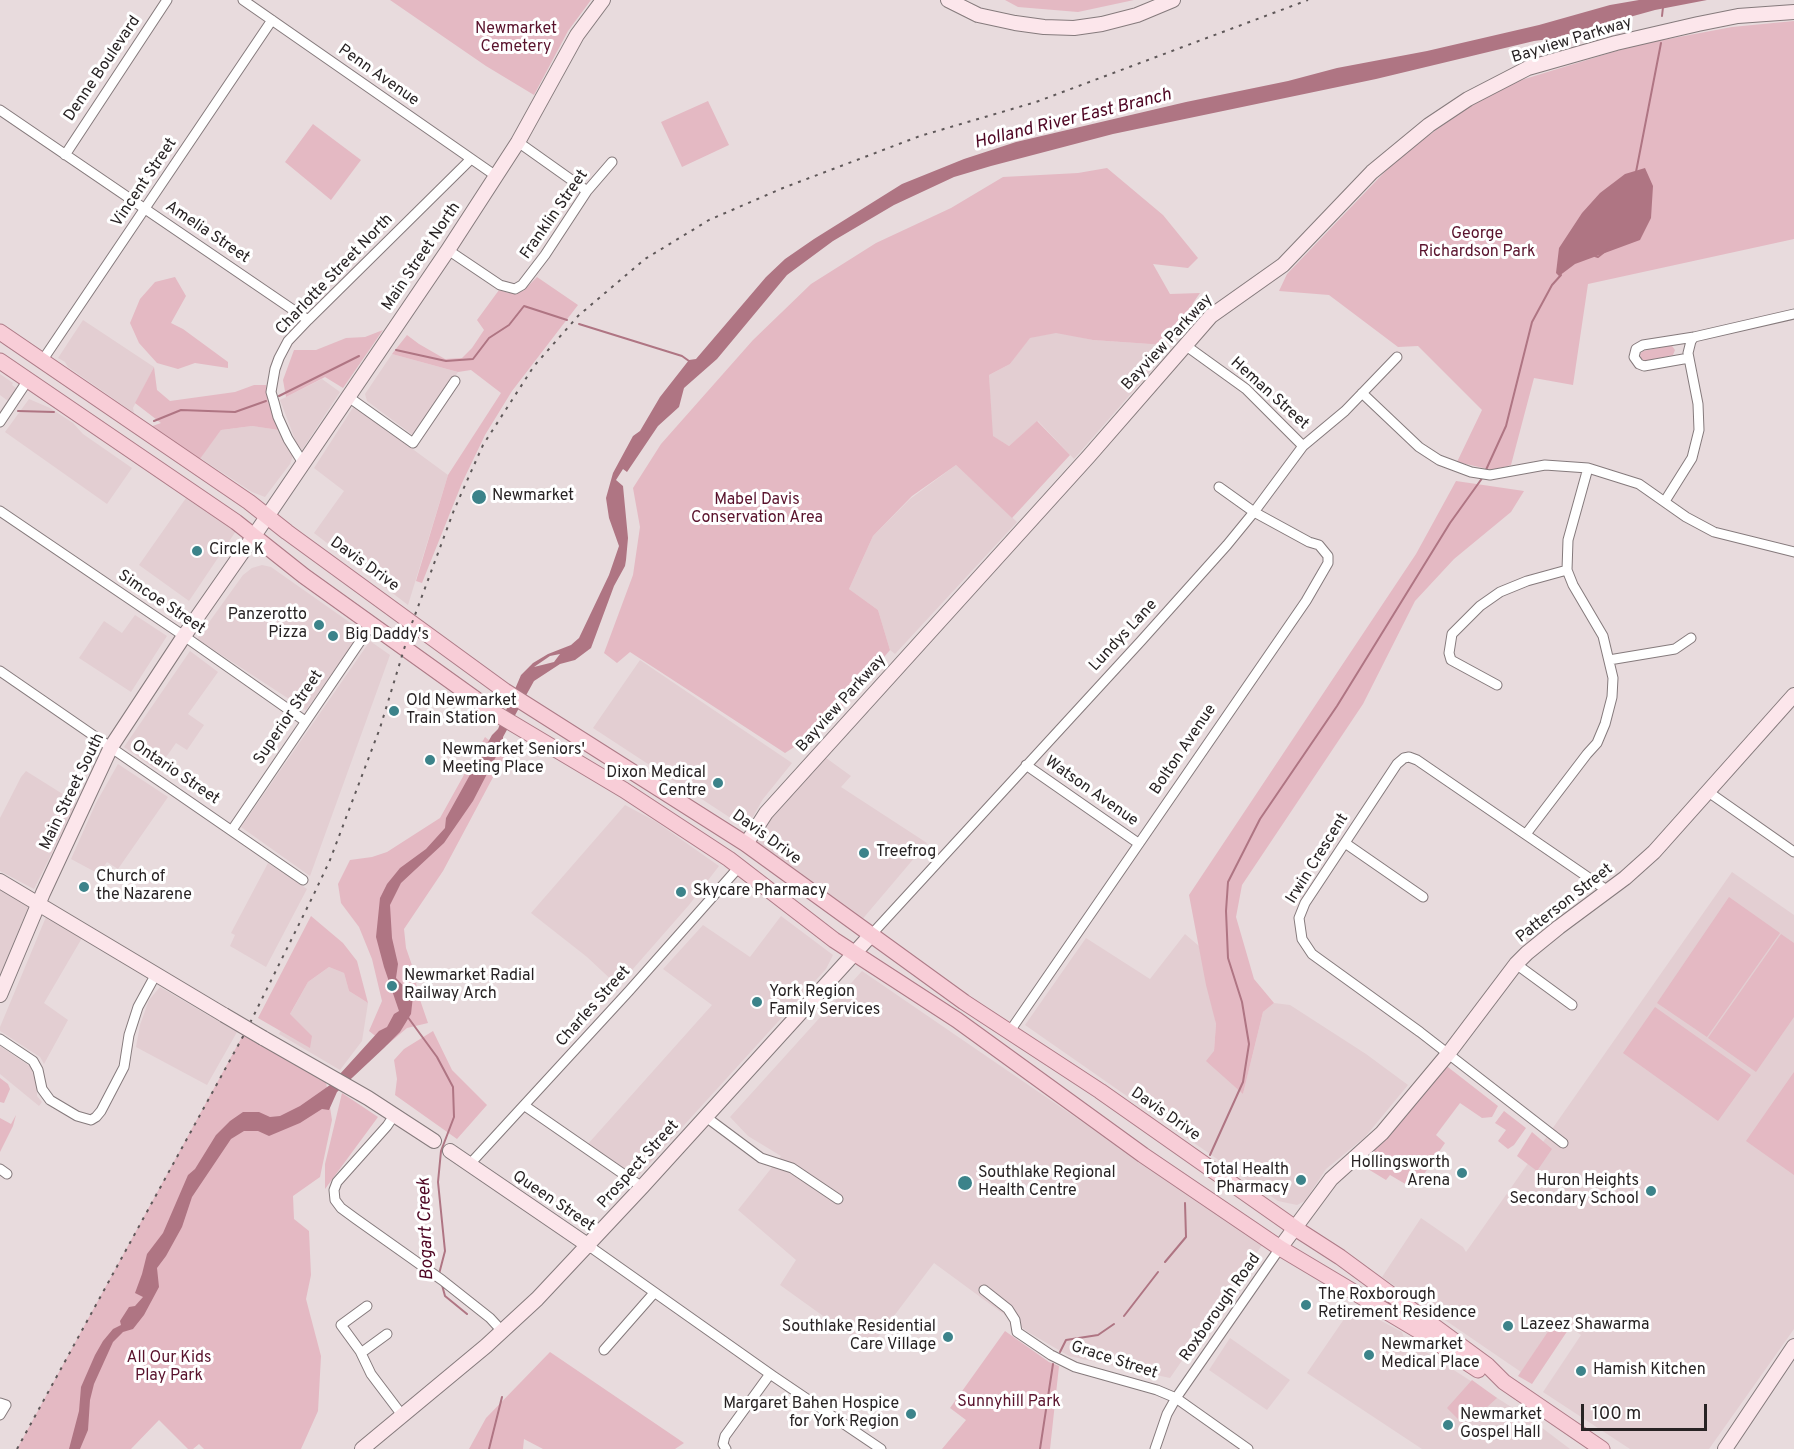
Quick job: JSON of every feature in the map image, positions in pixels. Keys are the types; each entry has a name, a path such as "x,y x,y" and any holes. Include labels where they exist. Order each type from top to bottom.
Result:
{"main road":[{"name":"Main Street North","path":"261,527 347,396 448,250 518,142 577,35 603,0"},
{"path":"948,0 978,15 1044,27 1074,28 1137,15 1173,0"},
{"name":"Bayview Parkway","path":"746,844 766,813 1089,456 1211,316 1270,276 1299,251 1372,172 1393,153 1429,125 1492,86 1528,68 1616,43 1738,16 1794,12"},
{"name":"Davis Drive","path":"0,332 249,502 261,527 304,576 495,713 624,790 739,867 853,954 957,1020 1103,1128 1280,1248 1419,1331 1484,1374 1504,1382"},
{"name":"Davis Drive","path":"0,361 261,527 544,717 623,764 746,844 964,1002 1100,1091 1294,1228 1384,1288 1487,1365 1504,1382 1602,1449"},
{"name":"Main Street South","path":"0,995 111,747 184,636 261,527"},
{"name":"Patterson Street","path":"1280,1248 1331,1179 1382,1133 1448,1054 1516,964 1654,852 1707,791 1791,703"},
{"path":"0,881 40,903"},
{"name":"Queen Street","path":"40,903 224,1015 352,1088 434,1141"},
{"name":"Prospect Street","path":"363,1449 537,1299 589,1246 871,935"},
{"name":"Queen Street","path":"450,1151 589,1246"},
{"path":"1725,1449 1794,1346"}],"street":[{"name":"Denne Boulevard","path":"65,155 167,0"},
{"name":"Penn Avenue","path":"243,0 496,176"},
{"name":"Vincent Street","path":"42,361 272,20"},
{"name":"Amelia Street","path":"0,110 308,321"},
{"path":"518,142 587,191"},
{"name":"Charlotte Street North","path":"303,463 278,417 271,392 275,369 288,341 471,159"},
{"name":"Franklin Street","path":"448,250 500,285 515,289 522,285 545,255 587,191 612,162"},
{"path":"1689,358 1644,366 1639,364 1634,357 1636,349 1643,345 1794,314"},
{"path":"1665,501 1692,458 1699,430 1698,404 1689,358 1689,347 1694,336"},
{"name":"Heman Street","path":"1185,345 1246,389 1303,446"},
{"name":"Lundys Lane","path":"871,935 1141,641 1254,512 1303,446 1345,411 1397,357"},
{"path":"0,422 28,380"},
{"path":"347,396 414,443 456,381"},
{"path":"1362,393 1419,447 1440,460 1471,472 1490,475 1545,465 1588,468 1639,484 1686,517 1714,532 1794,552"},
{"path":"1526,834 1597,743 1612,697 1613,678 1603,636 1573,585 1567,570 1568,540 1588,468"},
{"path":"1219,487 1254,512"},
{"name":"Simcoe Street","path":"0,511 305,721"},
{"name":"Bolton Avenue","path":"1010,1031 1306,601 1329,563 1328,556 1319,545 1309,542 1254,512"},
{"path":"1497,685 1451,660 1449,652 1452,634 1480,606 1500,592 1527,581 1567,570"},
{"name":"Superior Street","path":"232,830 372,624"},
{"path":"1609,660 1675,649 1691,638"},
{"name":"Ontario Street","path":"0,671 303,880"},
{"name":"Irwin Crescent","path":"1563,1143 1420,1032 1312,954 1302,939 1299,918 1305,903 1397,764 1404,758 1417,760 1608,891"},
{"name":"Watson Avenue","path":"1026,765 1138,843"},
{"path":"1707,791 1794,852"},
{"path":"1345,843 1423,897"},
{"name":"Charles Street","path":"469,1165 525,1106 739,867"},
{"path":"1516,964 1572,1005"},
{"path":"0,1039 33,1061 39,1070 42,1089 50,1100 77,1116 91,1120 96,1118 124,1066 129,1035 138,1007 156,974"},
{"path":"525,1106 642,1187"},
{"path":"395,1114 337,1182 334,1196 341,1208 442,1280 490,1318 502,1331"},
{"path":"706,1117 761,1158 792,1168 838,1199"},
{"name":"Queen Street","path":"434,1141 450,1151"},
{"name":"Queen Street","path":"589,1246 881,1449"},
{"name":"Roxborough Road","path":"1155,1449 1167,1414 1176,1398 1280,1248"},
{"name":"Grace Street","path":"984,1290 1008,1309 1015,1320 1017,1332 1051,1355 1075,1367 1157,1390 1176,1398 1248,1449"},
{"path":"604,1350 654,1293"},
{"path":"368,1306 340,1325 361,1353 371,1374 402,1415"},
{"path":"361,1353 387,1334"},
{"path":"726,1449 723,1444 725,1436 770,1374"},
{"path":"0,1415 3,1404"}],"shaded area":[{"path":"1639,0 1707,0 1655,10 1590,28 1571,36 1534,41 1376,79 1113,134 954,177 894,205 833,241 787,275 717,359 684,388 679,407 658,426 627,472 623,469 616,480 623,486 628,538 626,560 591,648 575,660 560,664 534,681 503,737 503,743 473,801 444,843 401,883 390,905 392,938 398,964 396,978 413,996 411,1014 400,1032 337,1092 329,1110 322,1109 300,1123 269,1136 258,1131 244,1131 231,1139 192,1197 182,1227 157,1268 159,1287 144,1315 133,1329 123,1332 113,1342 94,1384 90,1400 88,1430 80,1449 69,1449 79,1411 81,1387 95,1355 113,1329 121,1325 120,1321 129,1307 135,1306 143,1297 135,1293 147,1254 163,1233 188,1175 195,1169 216,1135 243,1112 259,1112 270,1117 280,1116 300,1106 330,1085 379,1031 387,1027 394,1014 399,1011 376,937 380,898 387,884 400,868 426,849 445,828 446,818 492,735 498,729 521,675 533,663 571,645 579,638 609,575 619,546 609,518 606,498 613,473 633,436 640,431 660,397 689,360 696,359 766,277 785,259 902,184 964,159 1016,142 1337,68 1427,51 1539,25 1610,5","holes":["560,654 554,662 534,667 550,656"]},
{"path":"1645,168 1653,186 1651,218 1640,240 1575,264 1559,276 1556,273 1559,248 1582,213 1600,193 1625,174"},
{"path":"83,320 154,367 133,408 134,413 58,358"},
{"path":"1056,332 1093,340 1165,345 1170,349 1074,459 1038,421 1009,446 992,436 989,375 1010,364 1029,338"},
{"path":"392,354 458,372 414,436 367,401 365,394"},
{"path":"0,374 16,388 8,401 0,395"},
{"path":"322,379 340,392 302,450 296,442 280,400"},
{"path":"29,399 50,408 73,423 83,434 132,468 107,504 5,432"},
{"path":"354,406 448,475 408,605 314,533 344,491 314,468"},
{"path":"252,426 279,430 293,455 290,464 265,497 252,492 200,458 221,430"},
{"path":"956,465 1017,522 895,654 890,650 878,610 849,589 873,536 910,499"},
{"path":"186,498 236,531 189,601 139,565"},
{"path":"262,565 271,567 362,631 306,710 197,639 243,575 252,568"},
{"path":"135,615 167,636 131,692 79,658 104,621 122,633"},
{"path":"370,641 390,655 310,876 241,827"},
{"path":"190,651 218,672 188,714 204,725 187,750 176,743 157,770 124,747"},
{"path":"640,660 792,763 763,799 751,820 749,830 593,728"},
{"path":"822,755 851,776 841,787 927,843 860,922 755,846 755,837"},
{"path":"118,764 168,797 118,869 107,862 99,874 71,859 96,803"},
{"path":"26,771 77,803 34,889 0,871 0,818"},
{"path":"625,805 655,821 719,866 689,905 618,986 587,957 531,913"},
{"path":"268,863 307,889 266,967 230,946 235,935 231,933"},
{"name":"Huron Heights Secondary School","path":"1732,872 1794,915 1794,1329 1709,1449 1630,1449 1543,1392 1581,1335 1557,1318 1521,1372 1382,1277 1421,1218 1463,1247 1466,1252"},
{"path":"0,890 30,903 0,977"},
{"path":"781,916 833,955 826,969 636,1178 587,1145 712,1005 663,969 703,925 750,957"},
{"path":"46,917 82,938 44,1003 68,1020 44,1064 40,1057 0,1031 0,1027"},
{"path":"1185,934 1199,946 1216,1024 1214,1051 1243,1094 1263,1012 1274,1003 1290,1005 1366,1054 1408,1085 1365,1137 1326,1169 1305,1201 1297,1205 1278,1201 1025,1025 1086,938 1150,979"},
{"path":"329,967 344,973 349,991 368,1003 362,1041 340,1070 279,1034 308,982"},
{"name":"Southlake Regional Health Centre","path":"862,971 1262,1245 1170,1378 1069,1356 1028,1332 934,1263 869,1349 780,1285 796,1260 738,1210 781,1156 748,1136 730,1117"},
{"path":"160,987 237,1032 207,1085 136,1047 140,1025 149,1000"},
{"path":"0,1046 31,1067 37,1086 37,1096 42,1102 39,1106 0,1074"},
{"path":"1353,1306 1402,1332 1404,1338 1533,1421 1570,1449 1422,1449 1307,1373"},
{"path":"1230,1338 1290,1380 1267,1410 1209,1370"}],"green space":[{"name":"Newmarket Cemetery","path":"390,0 591,0 568,31 534,95 486,66"},
{"path":"1005,0 1134,0 1078,12 1018,7"},
{"name":"George Richardson Park","path":"1794,21 1794,239 1588,284 1573,385 1534,378 1511,465 1492,470 1457,462 1482,410 1418,346 1398,347 1329,295 1279,291 1287,274 1398,158 1473,103 1518,81 1636,45 1732,27"},
{"path":"708,101 729,145 682,167 661,122"},
{"path":"313,124 361,160 331,200 285,162"},
{"name":"Mabel Davis Conservation Area","path":"1107,168 1163,215 1198,258 1188,268 1153,264 1170,294 1200,293 1193,303 1186,328 1165,345 1093,340 1056,333 1030,338 1010,364 989,375 993,436 1009,446 1037,421 1070,455 1012,518 956,465 912,496 873,536 849,589 878,610 890,650 825,727 785,753 630,652 617,663 604,653 633,575 640,527 633,488 661,444 753,340 811,284 876,243 951,208 1003,177 1078,173"},
{"path":"175,277 186,296 171,323 183,329 228,362 228,368 195,363 178,369 157,363 139,343 130,323 140,299 155,282"},
{"path":"537,277 578,305 512,391 485,435 462,483 422,583 416,581 448,475 501,393 471,370 458,372 392,354 407,335 445,359 462,358 484,330 477,320 499,290 509,293 523,291"},
{"path":"383,330 343,388 325,377 286,397 283,380 294,350 316,350 346,338 365,337"},
{"path":"1672,346 1675,350 1673,355 1645,361 1641,359 1640,354 1643,351"},
{"path":"154,367 157,390 170,401 235,392 254,385 266,385 279,430 252,426 221,430 197,463 147,428 161,423 135,403"},
{"path":"1456,481 1524,491 1511,512 1454,559 1415,601 1363,704 1242,885 1236,917 1254,979 1274,1003 1263,1012 1243,1094 1206,1061 1214,1051 1216,1024 1189,895 1416,554"},
{"path":"485,737 507,755 443,871 404,929 406,948 428,1023 407,1028 387,1045 369,1031 382,1001 372,959 359,927 341,903 338,884 350,860 387,852 440,818"},
{"path":"1729,897 1780,933 1707,1037 1657,1003"},
{"path":"311,916 343,943 357,961 368,1003 349,991 344,973 329,967 308,982 290,1014 312,1036 310,1048 258,1018"},
{"path":"1781,934 1794,943 1794,1017 1756,1072 1708,1038"},
{"path":"1655,1007 1751,1075 1718,1121 1623,1053"},
{"path":"433,1031 452,1070 487,1105 457,1139 395,1095 397,1079 394,1060 404,1049"},
{"name":"All Our Kids Play Park","path":"243,1035 326,1082 332,1120 320,1177 293,1196 294,1219 309,1231 311,1275 306,1299 321,1356 318,1411 301,1449 204,1449 199,1444 193,1449 188,1449 159,1420 131,1449 17,1449"},
{"path":"1444,1064 1498,1106 1492,1117 1482,1118 1460,1103 1436,1135 1445,1143 1416,1186 1409,1182 1407,1185 1390,1175 1386,1180 1358,1163 1381,1143"},
{"path":"1794,1072 1794,1175 1746,1141"},
{"path":"0,1078 8,1084 10,1089 4,1103 0,1102"},
{"path":"342,1093 378,1117 325,1189 325,1164"},
{"path":"1504,1111 1526,1128 1514,1145 1508,1149 1498,1141 1506,1130 1495,1123"},
{"path":"16,1115 0,1152 0,1118 11,1124"},
{"path":"1532,1132 1552,1149 1537,1171 1517,1156"},
{"path":"1557,1318 1570,1327 1532,1384 1518,1376"},
{"name":"Sunnyhill Park","path":"1005,1331 1049,1362 1059,1366 1050,1449 942,1449 966,1420 950,1408"},
{"path":"550,1352 684,1443 675,1449 543,1449 524,1439 523,1449 469,1449 486,1418"},
{"path":"1472,1380 1497,1398 1487,1407 1476,1407 1462,1423 1447,1408"}],"waterway":[{"path":"1662,16 1663,7"},
{"path":"1636,172 1661,43"},
{"path":"1595,256 1598,257 1608,249"},
{"path":"1485,472 1506,426 1532,322 1552,285 1561,275"},
{"path":"396,350 446,361 473,359 489,338 509,325 524,306 567,320"},
{"path":"579,324 682,356 689,361"},
{"path":"279,396 359,356"},
{"path":"154,421 181,410 235,412 266,401"},
{"path":"18,411 54,412"},
{"path":"1210,1155 1243,1082 1249,1044 1242,1002 1228,958 1226,911 1228,882 1260,819 1337,706 1450,523 1483,477"},
{"name":"Bogart Creek","path":"407,1016 437,1057 453,1087 454,1117 441,1151 438,1182 445,1251 439,1274"},
{"path":"1165,1262 1186,1237 1185,1203"},
{"path":"1124,1316 1158,1272"},
{"name":"Bogart Creek","path":"442,1285 445,1296 467,1314"},
{"path":"1060,1352 1066,1340 1098,1335 1114,1324"},
{"path":"1040,1449 1053,1364"},
{"name":"Bogart Creek","path":"489,1449 502,1397"}],"railway":[{"path":"17,1449 246,1031 330,860 380,728 412,623 454,510 483,445 534,366 578,316 645,259 709,220 783,188 920,136 1036,102 1308,0"}],"place":[{"name":"Newmarket","path":"479,497"},
{"name":"Circle K","path":"197,551"},
{"name":"Panzerotto Pizza","path":"319,625"},
{"name":"Big Daddy's","path":"333,636"},
{"name":"Old Newmarket Train Station","path":"394,711"},
{"name":"Newmarket Seniors' Meeting Place","path":"430,760"},
{"name":"Dixon Medical Centre","path":"718,783"},
{"name":"Treefrog","path":"864,853"},
{"name":"Church of the Nazarene","path":"84,887"},
{"name":"Skycare Pharmacy","path":"681,892"},
{"name":"Newmarket Radial Railway Arch","path":"392,986"},
{"name":"York Region Family Services","path":"757,1002"},
{"name":"Hollingsworth Arena","path":"1462,1173"},
{"name":"Total Health Pharmacy","path":"1301,1180"},
{"name":"Southlake Regional Health Centre","path":"965,1183"},
{"name":"Huron Heights Secondary School","path":"1651,1191"},
{"name":"The Roxborough Retirement Residence","path":"1306,1305"},
{"name":"Lazeez Shawarma","path":"1508,1326"},
{"name":"Southlake Residential Care Village","path":"948,1337"},
{"name":"Newmarket Medical Place","path":"1369,1355"},
{"name":"Hamish Kitchen","path":"1581,1371"},
{"name":"Margaret Bahen Hospice for York Region","path":"911,1414"},
{"name":"Newmarket Gospel Hall","path":"1448,1425"}],"water label":[{"name":"Holland River East Branch","path":"1073,120"}]}
